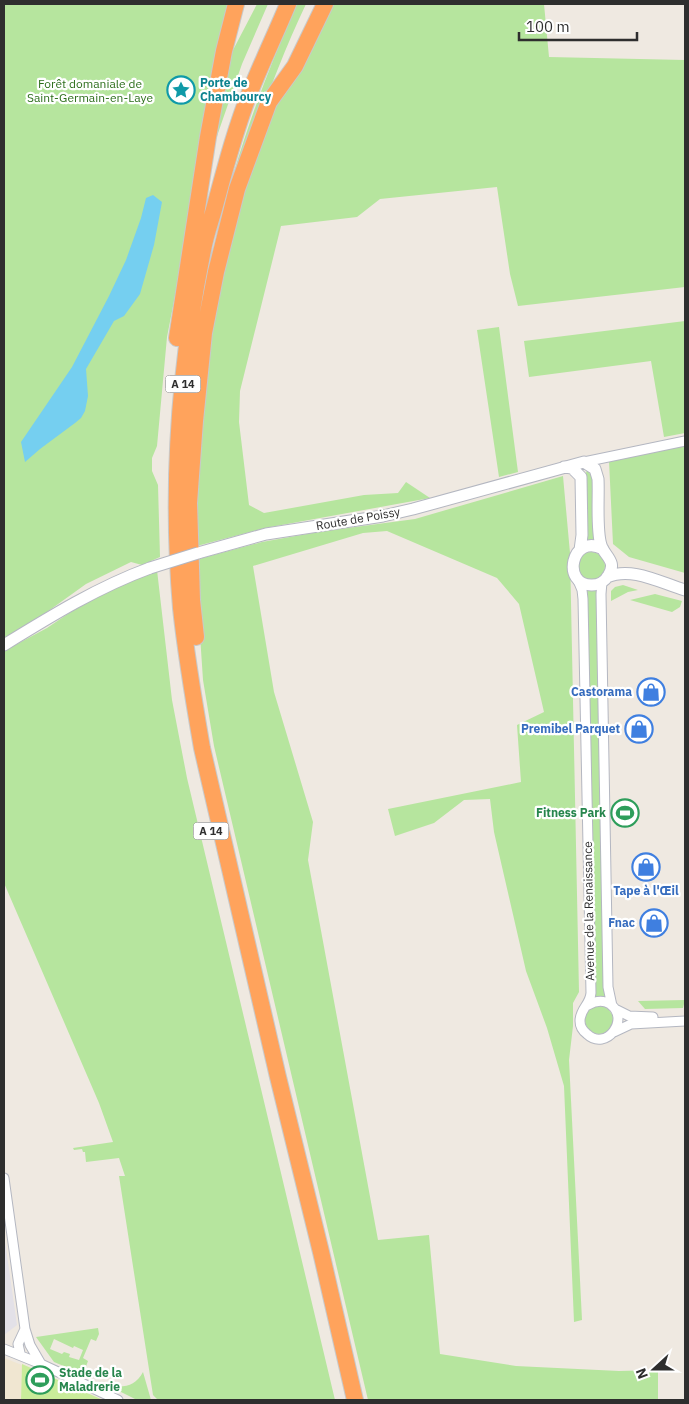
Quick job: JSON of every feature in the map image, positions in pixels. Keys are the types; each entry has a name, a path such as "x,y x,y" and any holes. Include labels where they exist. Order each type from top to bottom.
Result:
{"highway":[{"path":"190,251 224,51 236,4"},
{"name":"A 14","path":"276,4 240,90 214,168 190,251 168,415 166,479 167,546 170,601 179,676 196,766 273,1098 346,1400"},
{"name":"A 14","path":"288,4 250,94 224,172 203,248 188,333 179,415 177,516 182,609 193,700 209,778 278,1077 355,1400"},
{"path":"209,778 210,757 201,694 192,600 189,504 204,333 216,272 240,181 269,102 295,66 326,4"}],"street":[{"name":"Route de Poissy","path":"4,645 87,595 121,578 198,553 266,534 413,510 564,467 685,441"},
{"path":"584,462 594,469 598,479 600,539 611,569 605,580"},
{"path":"564,467 572,468 581,477 582,535 580,550 572,564 577,578 594,585 622,572 685,590"},
{"path":"580,550 591,546 606,553 616,562 685,582"},
{"name":"Avenue de la Renaissance","path":"577,578 582,590 583,599 591,993 588,1005"},
{"name":"Avenue de la Renaissance","path":"605,580 600,594 608,987 613,1007"},
{"path":"685,1016 631,1016 600,1001 588,1005 580,1018 585,1033 590,1037 599,1039 631,1024 685,1021"},
{"path":"613,1007 618,1020 614,1032"},
{"path":"4,1178 25,1330 30,1345 41,1364"},
{"path":"19,1351 25,1330"},
{"path":"19,1351 30,1345"},
{"path":"4,1349 19,1351 41,1364 118,1400"}],"shaded area":[{"path":"4,1234 17,1325 4,1335"},
{"path":"4,1358 22,1365 21,1400 4,1400"}],"green space":[{"name":"Forêt domaniale de Saint-Germain-en-Laye","path":"4,4 232,4 167,337 157,446 152,458 152,471 158,485 160,557 142,565 131,562 86,584 40,617 4,638"},
{"path":"257,4 268,4 242,64 208,162 232,52"},
{"path":"297,4 306,4 268,94 215,247 230,185 260,93"},
{"path":"332,4 544,4 549,57 685,60 685,287 518,306 510,274 497,187 380,199 357,217 281,226 240,391 239,422 249,505 264,513 364,495 398,493 406,482 430,498 265,528 193,547 202,378 231,226 274,101 308,58"},
{"path":"685,321 685,433 664,437 651,361 529,377 524,341"},
{"path":"499,327 518,472 499,477 477,330"},
{"path":"685,444 685,573 629,557 613,544 609,461"},
{"path":"587,470 595,480 597,542 585,542 584,479"},
{"path":"563,476 570,553 579,992 573,1003 573,1026 569,1060 582,1320 574,1322 564,1086 547,1028 526,971 494,832 490,799 464,800 434,823 395,836 388,809 521,782 517,725 544,712 519,604 497,578 387,531 363,533 253,566 274,692 313,822 308,860 378,1240 429,1235 440,1354 516,1366 619,1371 658,1370 658,1400 368,1400 214,746 203,680 195,560 262,542 318,532 415,519"},
{"path":"591,552 601,556 605,566 601,576 591,580 581,576 577,566 581,556"},
{"path":"157,570 172,700 187,778 335,1400 158,1400 153,1395 119,1176 125,1176 119,1158 86,1162 85,1152 82,1149 74,1150 73,1148 113,1142 99,1103 4,883 4,651 47,628 87,601 122,583"},
{"path":"585,585 596,585 605,997 594,997"},
{"path":"623,585 638,590 628,592 611,601 611,591 615,587"},
{"path":"655,594 682,601 680,607 672,612 630,600"},
{"path":"685,1000 683,1008 645,1009 638,1001"},
{"path":"599,1006 609,1010 613,1020 609,1030 599,1034 589,1030 585,1020 589,1010"},
{"path":"98,1328 99,1334 96,1341 91,1339 83,1358 88,1361 85,1369 78,1372 54,1362 36,1337","holes":["54,1339 73,1348 74,1346 83,1350 79,1360 69,1357 70,1354 64,1352 62,1354 50,1349"]},
{"name":"Stade de la Maladrerie","path":"22,1364 103,1400 21,1400"},
{"path":"143,1372 151,1400 137,1400 112,1386 130,1385"}],"water":[{"path":"153,195 162,202 154,245 140,294 124,316 114,321 86,369 88,396 85,411 81,418 25,462 21,442 72,367 126,260 146,198"}],"place":[{"name":"Porte de Chambourcy","path":"181,90"},
{"name":"Castorama","path":"651,692"},
{"name":"Premibel Parquet","path":"639,729"},
{"name":"Fitness Park","path":"625,813"},
{"name":"Tape à l'Œil","path":"646,867"},
{"name":"Fnac","path":"654,923"},
{"name":"Stade de la Maladrerie","path":"40,1380"}]}
